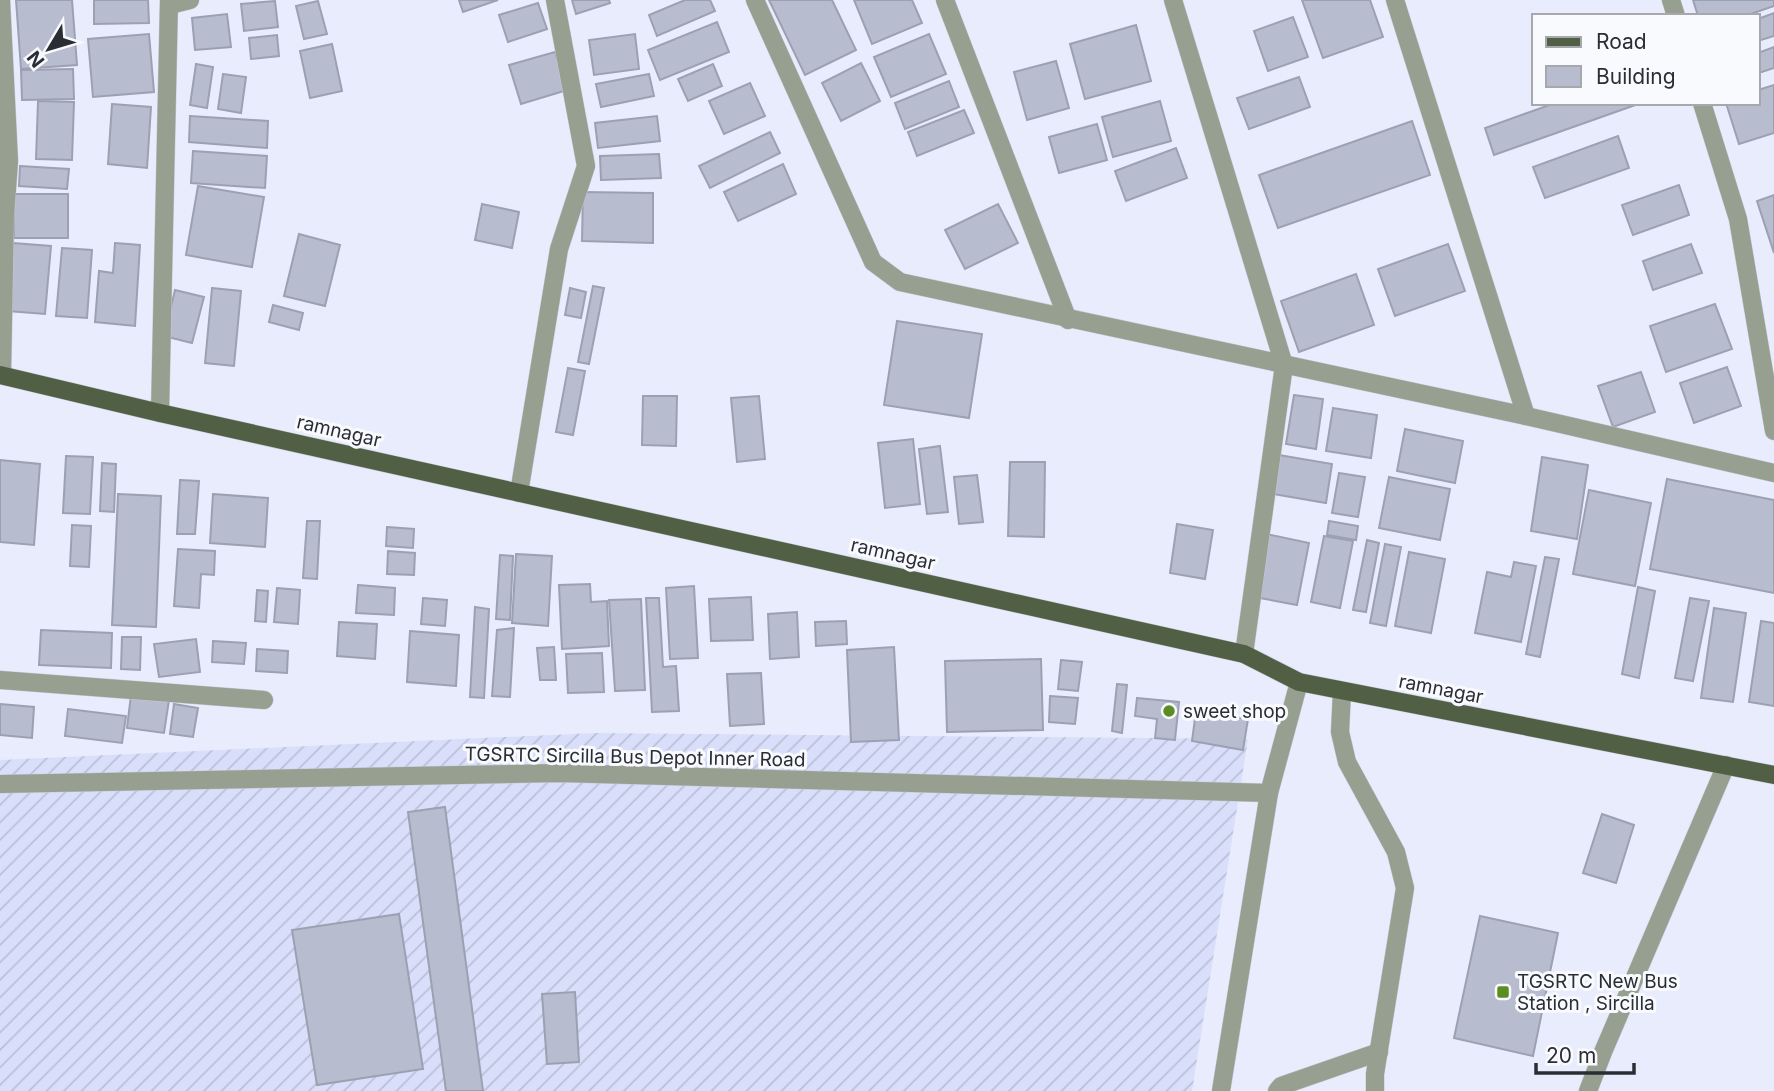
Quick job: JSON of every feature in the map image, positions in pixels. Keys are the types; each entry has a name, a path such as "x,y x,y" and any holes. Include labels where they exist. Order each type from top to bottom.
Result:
{"main road":[{"name":"ramnagar","path":"1,375 160,413 1244,654 1299,682 1774,775"}],"street":[{"path":"1,0 9,161 1,375"},
{"path":"160,413 169,2 190,0"},
{"path":"519,493 559,249 586,166 555,0"},
{"path":"755,0 873,262 900,282 1526,416 1774,473"},
{"path":"945,0 1068,320"},
{"path":"1173,0 1284,365 1244,654"},
{"path":"1395,0 1526,416"},
{"path":"1703,105 1738,219 1774,431"},
{"path":"0,680 264,700"},
{"path":"1221,1091 1269,793 1299,682"},
{"path":"1342,691 1340,732 1348,762 1396,852 1405,888 1375,1091"},
{"path":"1588,1091 1726,765"},
{"name":"TGSRTC Sircilla Bus Depot Inner Road","path":"0,783 560,773 1269,793"},
{"path":"1277,1091 1281,1086 1379,1052"}],"shaded area":[{"path":"594,733 1248,739 1192,1091 0,1091 0,760"}],"building":[{"path":"16,0 72,0 77,65 21,69"},
{"path":"94,0 148,0 149,23 94,24"},
{"path":"459,0 498,0 463,12"},
{"path":"572,0 609,0 610,3 576,14"},
{"path":"685,0 710,0 715,11 657,36 649,15"},
{"path":"769,0 832,0 856,50 805,75"},
{"path":"854,0 912,0 922,23 872,44"},
{"path":"1302,0 1370,0 1383,37 1323,58"},
{"path":"1693,0 1774,0 1774,6 1751,14 1697,14"},
{"path":"275,1 278,27 244,31 241,4"},
{"path":"318,1 327,34 304,39 296,6"},
{"path":"538,3 547,29 508,42 499,15"},
{"path":"1774,13 1774,36 1760,40 1760,18"},
{"path":"227,14 231,47 195,50 192,18"},
{"path":"1293,17 1308,57 1268,71 1254,31"},
{"path":"717,22 729,52 660,80 648,50"},
{"path":"1136,25 1151,81 1085,99 1070,44"},
{"path":"149,34 154,92 93,97 88,39"},
{"path":"635,34 639,69 594,75 589,40"},
{"path":"929,34 946,74 891,97 874,57"},
{"path":"277,35 279,56 251,59 249,38"},
{"path":"332,44 342,91 310,98 300,51"},
{"path":"1774,47 1774,68 1760,73 1760,52"},
{"path":"555,52 567,90 521,104 509,65"},
{"path":"1056,61 1069,108 1027,120 1014,72"},
{"path":"861,63 880,101 841,121 822,83"},
{"path":"196,64 213,67 207,108 190,105"},
{"path":"713,64 722,86 688,101 678,79"},
{"path":"73,69 74,99 22,100 21,70"},
{"path":"223,74 246,77 241,113 218,109"},
{"path":"649,74 654,96 601,107 596,84"},
{"path":"1299,77 1310,107 1249,129 1237,98"},
{"path":"949,81 959,107 905,129 895,103"},
{"path":"750,83 765,116 724,134 709,101"},
{"path":"1774,85 1774,133 1739,144 1727,105 1760,105 1760,89"},
{"path":"38,101 74,102 72,160 36,159"},
{"path":"1160,101 1171,141 1113,157 1102,117"},
{"path":"112,104 151,107 147,168 108,164"},
{"path":"1549,105 1635,105 1494,155 1485,128"},
{"path":"964,110 974,133 917,156 908,132"},
{"path":"190,116 268,121 267,148 189,142"},
{"path":"657,116 660,141 598,148 595,123"},
{"path":"1412,121 1430,175 1278,228 1259,175"},
{"path":"1097,124 1107,160 1059,173 1049,137"},
{"path":"770,132 780,153 710,188 699,166"},
{"path":"1618,136 1629,168 1545,198 1533,167"},
{"path":"1176,148 1187,178 1126,201 1115,171"},
{"path":"193,151 267,156 265,188 191,183"},
{"path":"659,154 661,178 601,180 600,156"},
{"path":"783,164 796,194 738,221 724,192"},
{"path":"20,166 69,169 67,189 19,186"},
{"path":"1679,185 1689,215 1633,235 1622,205"},
{"path":"198,186 264,197 252,267 186,255"},
{"path":"583,192 653,193 653,243 582,241"},
{"path":"14,194 68,194 68,238 14,238"},
{"path":"1774,195 1774,253 1757,201"},
{"path":"482,204 519,212 512,248 475,240"},
{"path":"998,204 1018,243 965,269 945,230"},
{"path":"299,234 340,245 325,306 284,296"},
{"path":"13,243 51,246 45,314 8,311"},
{"path":"115,243 140,245 135,326 95,322 99,271 113,273"},
{"path":"1448,244 1465,291 1395,316 1378,269"},
{"path":"1691,244 1702,273 1653,290 1643,261"},
{"path":"62,248 92,250 87,318 56,316"},
{"path":"1356,274 1374,325 1299,352 1281,301"},
{"path":"593,286 604,288 589,364 578,362"},
{"path":"212,288 241,291 234,366 205,363"},
{"path":"570,288 586,292 581,318 565,315"},
{"path":"175,290 204,297 192,343 164,336"},
{"path":"1715,304 1732,349 1666,372 1650,326"},
{"path":"273,305 303,313 299,330 269,322"},
{"path":"897,321 982,334 969,418 884,405"},
{"path":"1727,367 1741,406 1694,423 1680,383"},
{"path":"568,368 585,371 573,435 556,432"},
{"path":"1641,372 1655,412 1613,427 1598,386"},
{"path":"1294,395 1323,399 1316,449 1286,444"},
{"path":"643,396 677,396 676,446 642,445"},
{"path":"759,396 765,459 737,462 731,398"},
{"path":"1333,408 1377,415 1371,458 1326,451"},
{"path":"1405,429 1463,441 1455,483 1397,471"},
{"path":"913,439 920,504 885,508 878,443"},
{"path":"940,446 948,512 927,514 919,449"},
{"path":"1279,455 1332,464 1326,503 1273,494"},
{"path":"66,456 93,457 90,514 63,513"},
{"path":"1542,457 1588,465 1577,539 1531,531"},
{"path":"0,460 40,464 34,545 0,542"},
{"path":"1010,462 1045,462 1044,537 1008,536"},
{"path":"102,463 116,464 114,512 100,511"},
{"path":"1339,473 1365,477 1358,517 1332,513"},
{"path":"977,475 983,522 959,524 954,477"},
{"path":"1389,477 1450,489 1440,540 1379,528"},
{"path":"1667,479 1774,500 1774,593 1650,569"},
{"path":"180,480 199,481 195,534 177,534"},
{"path":"1589,490 1651,503 1635,586 1573,574"},
{"path":"118,494 161,496 156,627 112,625"},
{"path":"213,494 268,498 265,547 210,543"},
{"path":"307,521 320,521 317,579 303,578"},
{"path":"1329,521 1358,526 1356,540 1327,535"},
{"path":"1177,524 1213,530 1205,579 1170,573"},
{"path":"72,525 91,526 89,567 70,566"},
{"path":"387,527 414,529 413,548 386,546"},
{"path":"1266,534 1309,543 1297,605 1254,597"},
{"path":"1324,536 1353,541 1340,608 1311,602"},
{"path":"1367,540 1379,543 1366,612 1353,610"},
{"path":"1385,544 1401,547 1386,626 1370,623"},
{"path":"178,549 215,551 214,575 201,574 199,608 174,606"},
{"path":"388,551 415,553 414,575 387,574"},
{"path":"1409,552 1445,559 1431,633 1395,626"},
{"path":"516,554 552,556 548,626 512,623"},
{"path":"500,555 513,556 510,620 496,619"},
{"path":"1545,557 1559,559 1540,657 1526,654"},
{"path":"1514,562 1536,566 1521,642 1475,633 1487,572 1511,577"},
{"path":"590,584 591,602 607,601 609,646 562,649 559,585"},
{"path":"358,585 395,588 394,615 356,613"},
{"path":"694,586 698,658 670,659 666,588"},
{"path":"1638,587 1655,591 1639,678 1622,674"},
{"path":"277,588 300,590 298,624 274,622"},
{"path":"257,590 268,591 266,622 255,621"},
{"path":"751,597 753,640 711,641 709,599"},
{"path":"423,598 447,600 445,626 421,624"},
{"path":"646,598 659,598 663,667 676,666 679,711 652,712"},
{"path":"1690,598 1709,601 1693,681 1675,678"},
{"path":"641,599 645,690 615,691 609,600"},
{"path":"475,607 489,609 484,698 470,697"},
{"path":"1714,608 1746,613 1733,702 1701,698"},
{"path":"797,612 799,657 770,659 768,614"},
{"path":"846,621 847,644 816,646 815,622"},
{"path":"1761,621 1774,623 1774,706 1749,702"},
{"path":"339,622 377,624 375,659 337,656"},
{"path":"514,628 510,697 492,696 497,630"},
{"path":"41,630 112,633 111,668 39,665"},
{"path":"410,631 459,635 456,686 407,682"},
{"path":"122,637 141,637 140,670 121,669"},
{"path":"196,639 200,672 159,677 154,644"},
{"path":"213,641 246,643 244,664 212,662"},
{"path":"554,647 556,680 540,680 537,648"},
{"path":"894,647 899,740 851,742 847,650"},
{"path":"257,649 288,651 287,673 256,671"},
{"path":"602,653 604,692 568,693 566,654"},
{"path":"1041,659 1043,730 947,732 945,661"},
{"path":"1061,660 1082,662 1078,691 1058,689"},
{"path":"761,673 764,724 730,726 727,674"},
{"path":"1117,684 1127,685 1122,733 1112,731"},
{"path":"131,695 169,700 164,733 127,728"},
{"path":"1050,696 1078,698 1075,724 1049,722"},
{"path":"1137,698 1179,702 1175,740 1155,738 1157,719 1135,716"},
{"path":"0,704 34,707 32,738 0,735"},
{"path":"174,704 198,708 193,737 170,734"},
{"path":"68,709 126,716 122,743 65,736"},
{"path":"1196,711 1248,719 1243,750 1192,741"},
{"path":"445,807 483,1091 446,1091 408,812"},
{"path":"1602,814 1634,825 1616,883 1583,873"},
{"path":"399,914 423,1069 317,1085 292,930"},
{"path":"1480,916 1558,933 1533,1056 1454,1038"},
{"path":"575,992 579,1062 547,1064 542,994"}],"place":[{"name":"sweet shop","path":"1169,711"},
{"name":"TGSRTC New Bus Station , Sircilla","path":"1503,992"}]}
